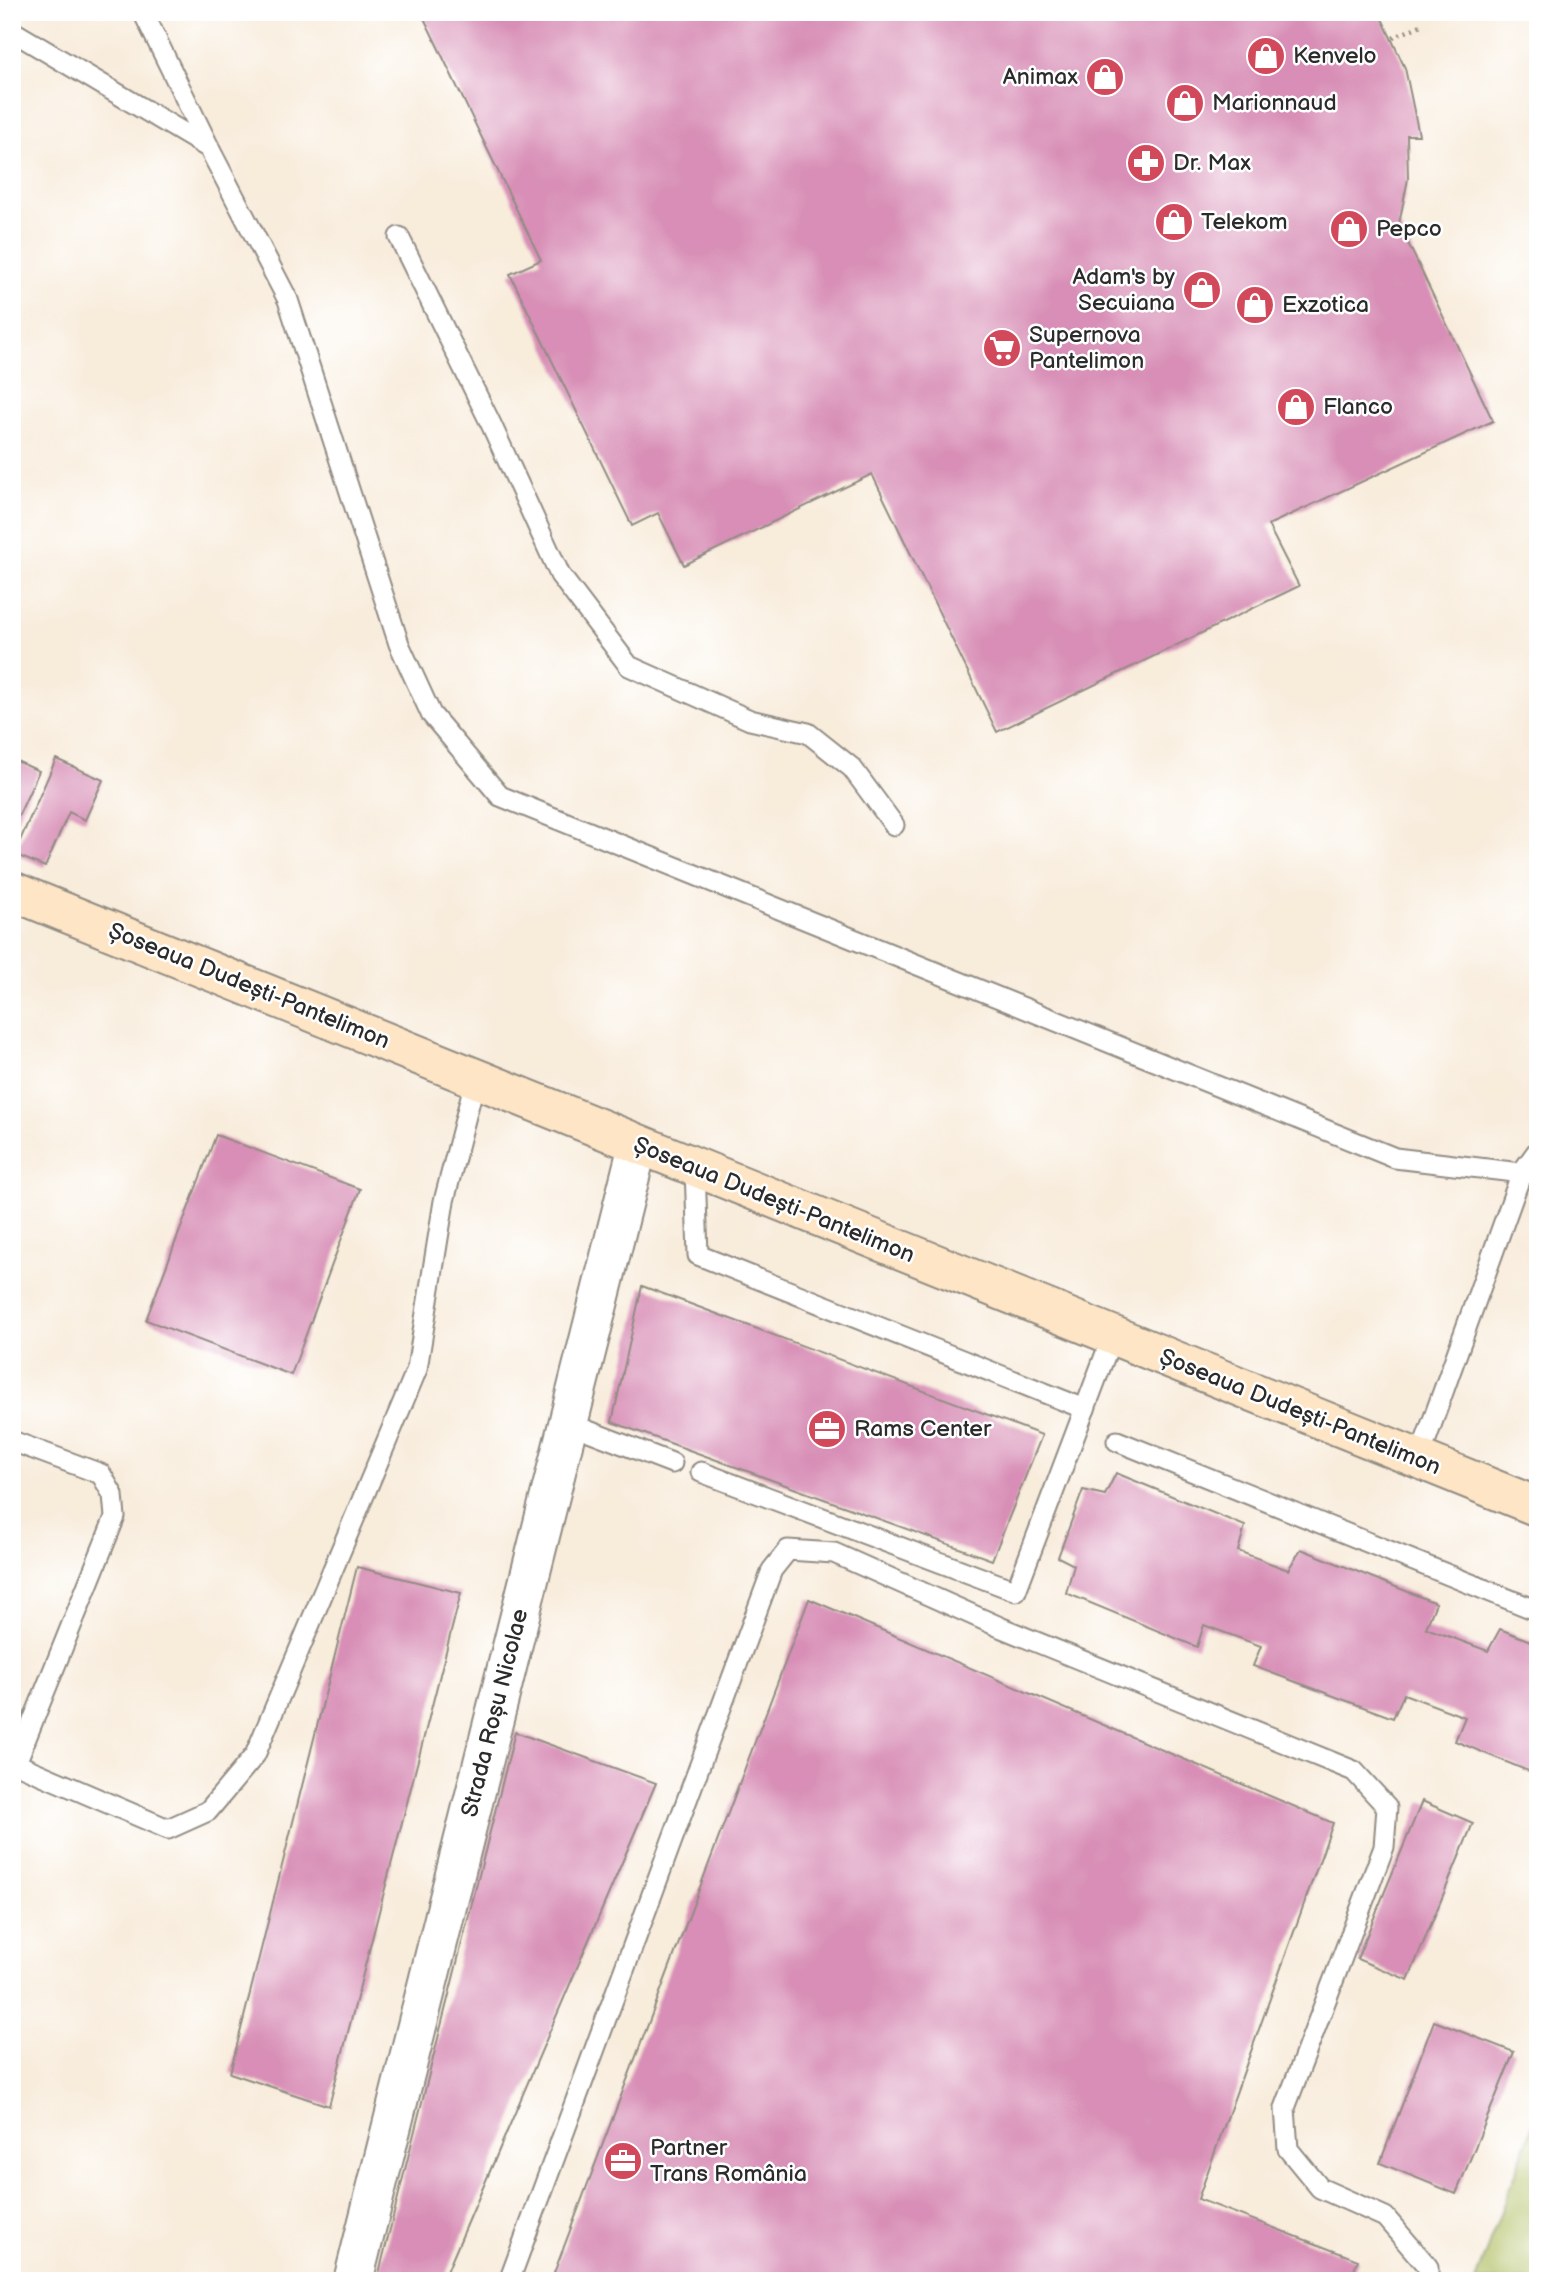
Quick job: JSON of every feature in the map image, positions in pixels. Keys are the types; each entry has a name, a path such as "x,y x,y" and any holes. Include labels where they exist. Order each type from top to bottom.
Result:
{"street":[{"name":"Șoseaua Dudești-Pantelimon","path":"12,891 1538,1507"},
{"name":"Strada Roșu Nicolae","path":"353,2281 638,1145"}],"lane":[{"path":"143,12 209,148 288,300 399,644 431,714 500,796 1395,1157 1530,1174"},
{"path":"12,31 209,148"},
{"path":"399,237 491,424 560,575 628,666 750,720 808,733 852,768 894,825"},
{"path":"12,1441 101,1474 113,1495 116,1517 14,1763 169,1829 208,1811 255,1755 417,1369 444,1201 476,1077"},
{"path":"1419,1459 1538,1150"},
{"path":"695,1168 698,1255 1085,1409"},
{"path":"701,1472 1016,1591 1112,1337"},
{"path":"568,1423 671,1463"},
{"path":"1117,1441 1538,1611"},
{"path":"509,2281 772,1570 788,1550 834,1553 1002,1628 1354,1772 1387,1807 1384,1847 1285,2108 1288,2149 1320,2188 1385,2217 1428,2267 1428,2281"}],"path":[{"path":"1393,38 1421,25"}],"green space":[{"path":"1538,2111 1538,2281 1475,2281"}],"building":[{"name":"Supernova Pantelimon","path":"421,12 1379,12 1405,68 1419,135 1407,135 1408,179 1399,224 1493,421 1268,525 1299,586 997,732 872,474 684,565 658,513 632,526 510,274 541,260"},
{"path":"12,759 39,771 12,830"},
{"path":"56,759 103,780 85,820 69,812 45,867 14,854"},
{"path":"216,1135 360,1189 291,1375 146,1320"},
{"name":"Rams Center","path":"642,1286 1042,1435 992,1560 612,1422"},
{"path":"1116,1473 1245,1526 1238,1551 1288,1570 1301,1549 1436,1603 1426,1628 1488,1651 1500,1629 1538,1644 1538,1775 1455,1741 1465,1717 1404,1694 1393,1718 1253,1666 1261,1646 1204,1625 1197,1647 1066,1593 1074,1565 1058,1557 1083,1490 1105,1495"},
{"path":"357,1567 461,1593 329,2106 230,2073"},
{"path":"809,1599 1333,1823 1198,2199 1358,2260 1350,2281 551,2281"},
{"path":"515,1732 656,1783 443,2281 377,2281"},
{"path":"1422,1801 1473,1823 1408,1980 1357,1959"},
{"path":"1434,2021 1514,2052 1456,2194 1380,2163"}],"place":[{"name":"Kenvelo","path":"1266,56"},
{"name":"Animax","path":"1105,77"},
{"name":"Marionnaud","path":"1185,103"},
{"name":"Dr. Max","path":"1146,163"},
{"name":"Telekom","path":"1174,222"},
{"name":"Pepco","path":"1349,229"},
{"name":"Adam's by Secuiana","path":"1202,290"},
{"name":"Exzotica","path":"1255,305"},
{"name":"Supernova Pantelimon","path":"1002,348"},
{"name":"Flanco","path":"1296,407"},
{"name":"Rams Center","path":"827,1429"},
{"name":"Partner Trans România","path":"623,2161"}]}
